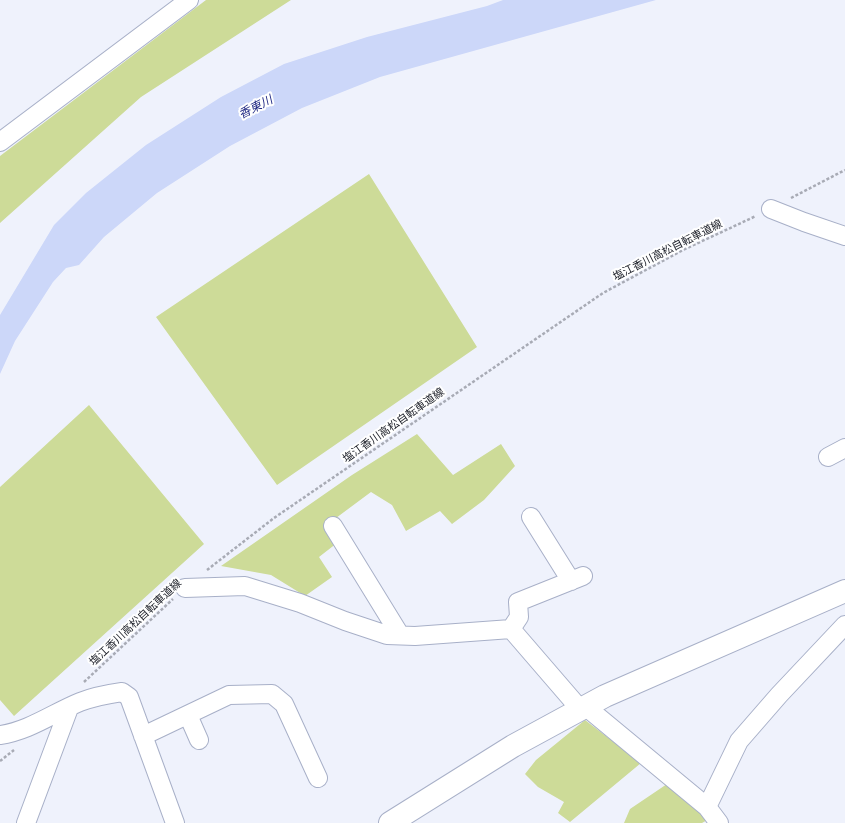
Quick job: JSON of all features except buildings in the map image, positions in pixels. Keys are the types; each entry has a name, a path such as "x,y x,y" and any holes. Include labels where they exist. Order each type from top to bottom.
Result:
{"street":[{"path":"0,142 189,0"},
{"path":"771,209 845,236"},
{"path":"828,458 845,448"},
{"path":"511,629 519,617 518,602 577,579 530,517"},
{"path":"333,526 400,635"},
{"path":"185,588 245,586 300,603 345,621 387,635 415,636 511,629"},
{"path":"390,823 513,746 605,696 845,591"},
{"path":"707,807 739,741 779,695 845,625"},
{"path":"511,629 583,708 707,807 719,823"},
{"path":"143,736 229,695 269,687 272,694 284,704 318,766"},
{"path":"0,735 13,733 42,721 80,702 122,692 129,697 175,823"},
{"path":"26,823 69,708"},
{"path":"188,715 199,740"}],"path":[{"name":"塩江香川高松自転車道線","path":"82,684 185,588 274,518 533,340 603,293 682,250 771,209 845,170"},
{"path":"0,761 17,747"}],"green space":[{"path":"206,0 291,0 141,97 0,223 0,156"},
{"path":"369,174 477,347 277,485 156,317"},
{"path":"89,405 204,544 14,716 0,700 0,487"},
{"path":"417,434 453,475 501,444 515,466 484,500 452,524 440,511 406,531 392,505 371,492 336,518 337,543 319,557 332,577 305,596 271,575 221,566 352,475"},
{"path":"585,720 641,763 570,822 558,813 564,802 538,787 525,774 536,760"},
{"path":"667,784 709,819 702,823 624,823 630,809"}],"water":[{"name":"香東川","path":"503,0 656,0 380,77 302,108 230,146 157,193 104,237 79,265 66,268 53,282 15,341 0,374 0,315 54,225 86,193 146,145 221,97 284,64 367,37 487,6"}]}
